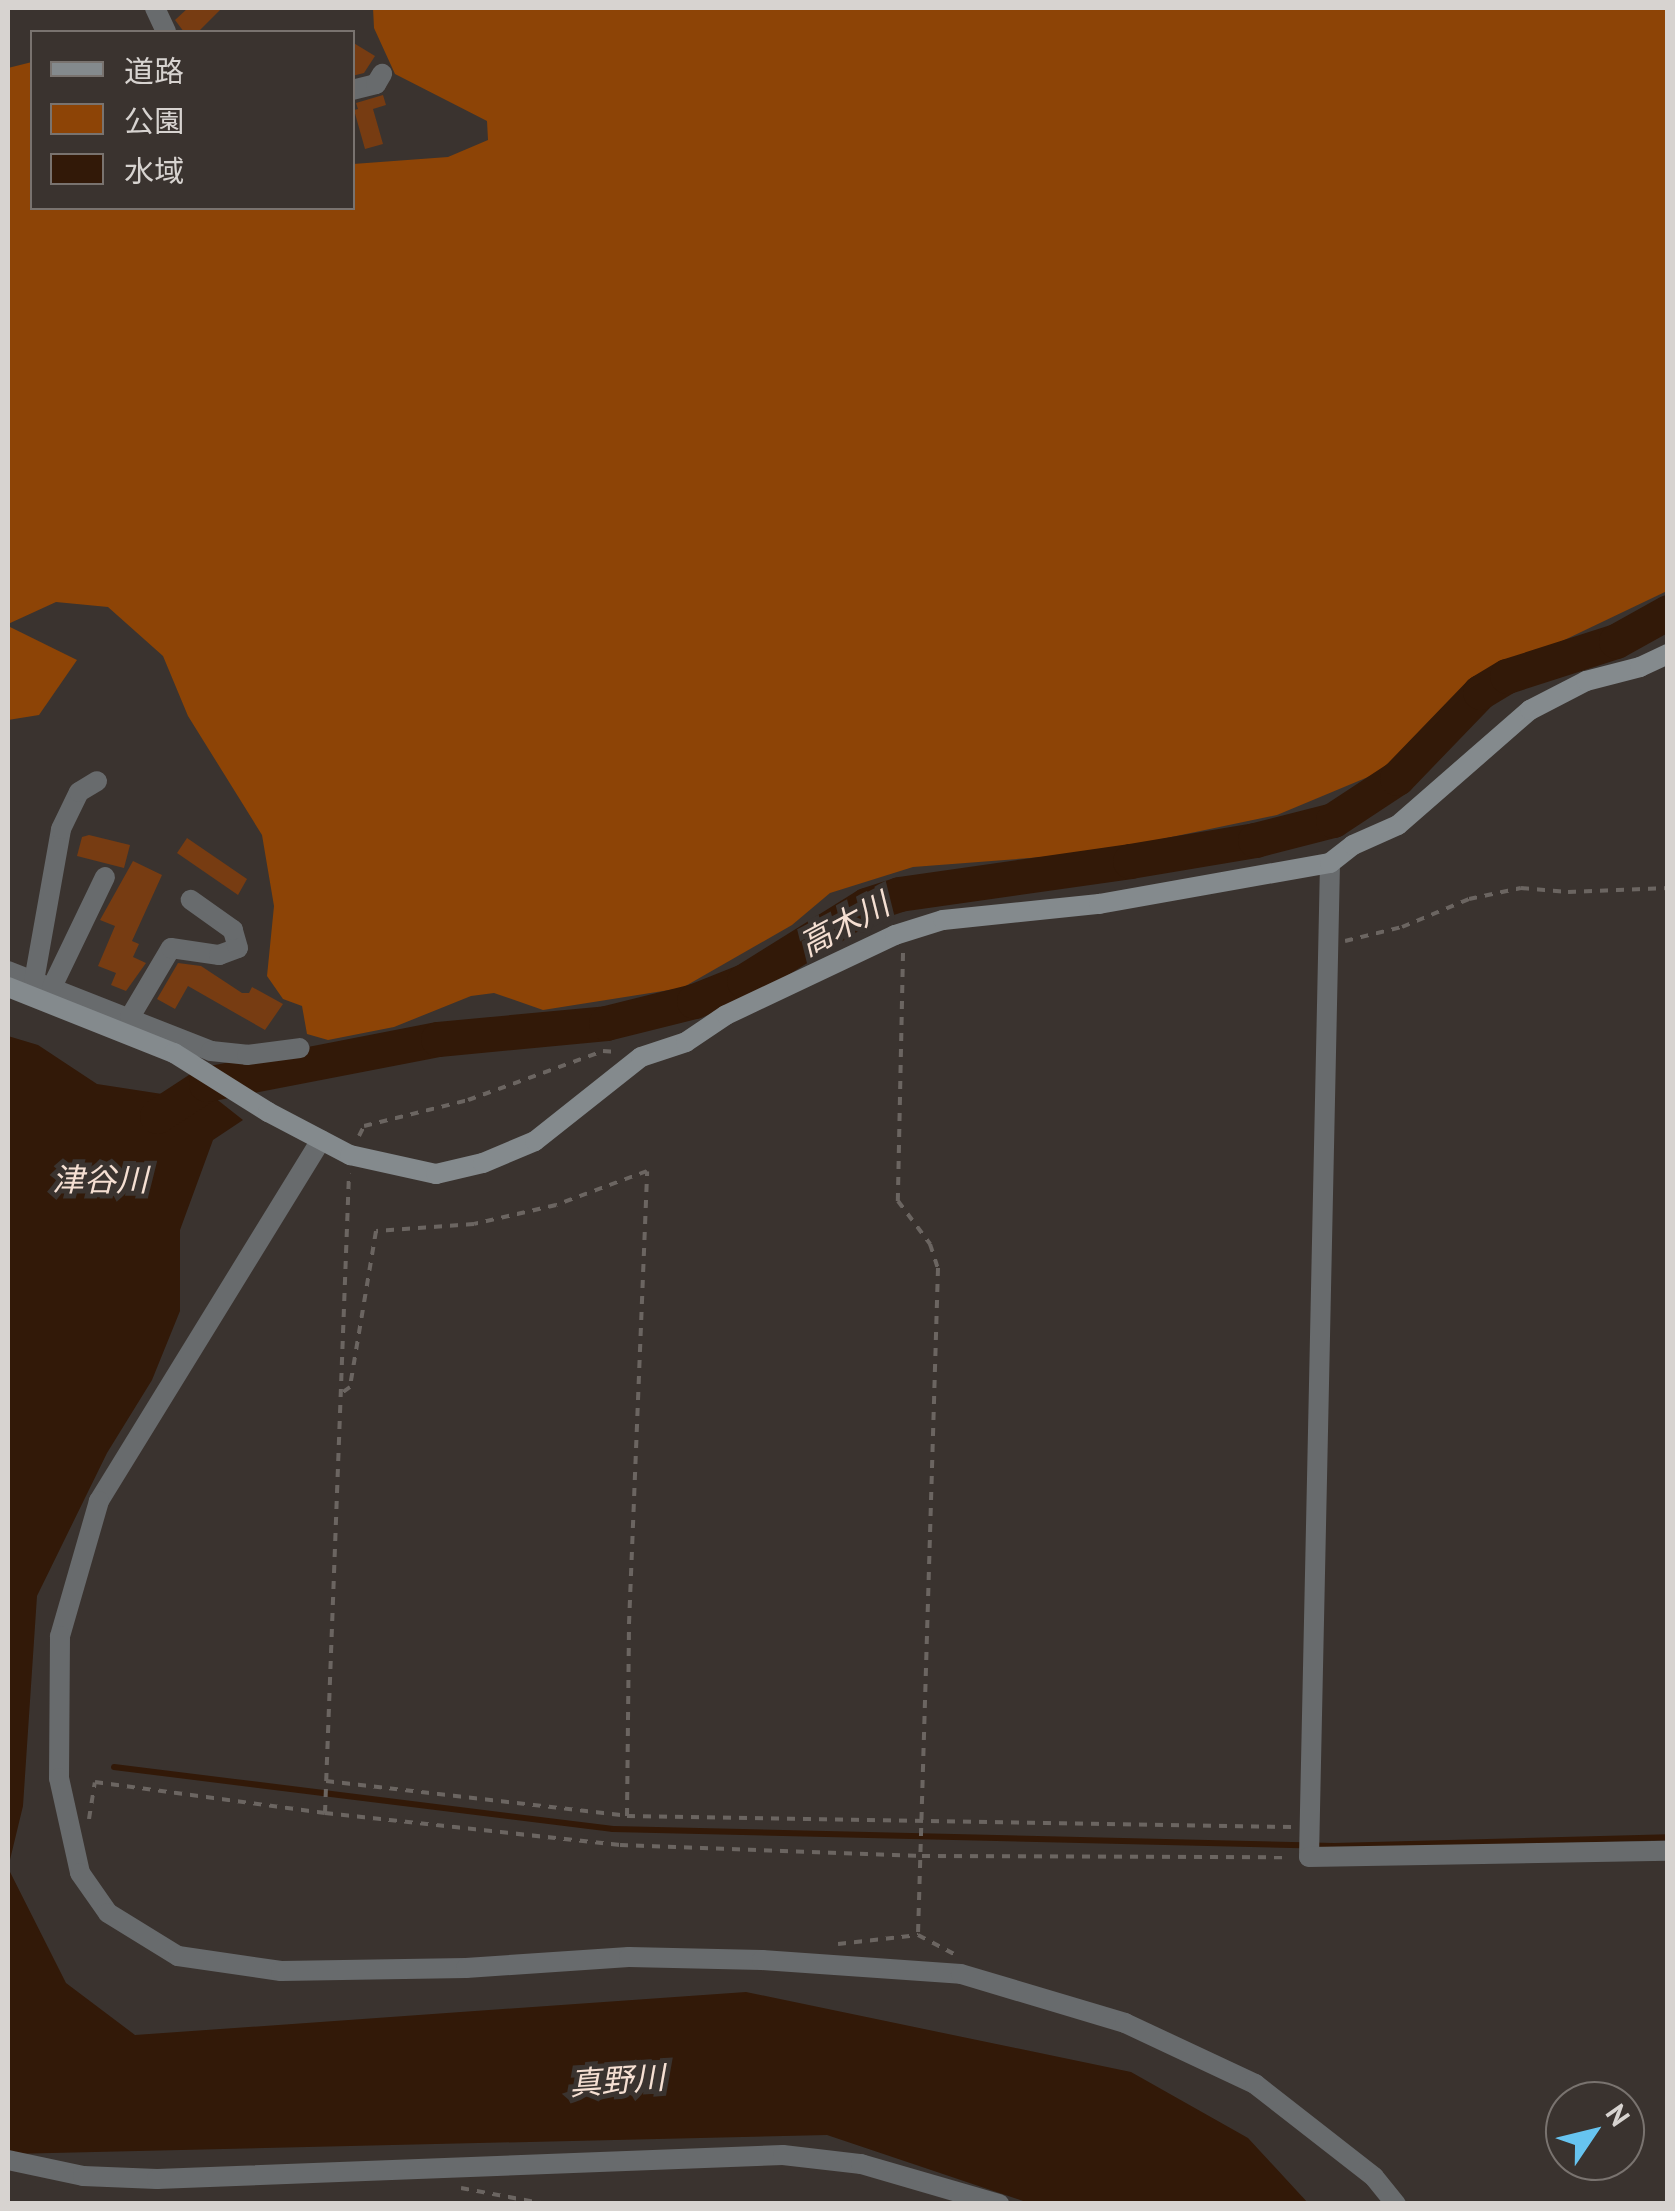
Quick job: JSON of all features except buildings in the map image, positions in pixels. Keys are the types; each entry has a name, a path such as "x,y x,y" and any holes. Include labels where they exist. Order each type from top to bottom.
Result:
{"street":[{"path":"355,89 376,84 382,74"},
{"path":"8,987 174,1053 268,1112 350,1155 436,1174 483,1163 535,1141 640,1057 686,1042 726,1015 895,935 943,920 1099,904 1330,863 1353,845 1398,825 1530,710 1586,681 1640,667 1668,654"},
{"path":"43,984 61,830 78,792 97,781"},
{"path":"1330,863 1309,1844 1668,1851"},
{"path":"43,984 105,877"},
{"path":"130,1017 170,948 218,956 238,948 233,930 191,900"},
{"path":"8,970 211,1051 247,1054 300,1048"},
{"path":"321,1140 98,1501 60,1636 59,1778 80,1873 108,1913 178,1956 282,1971 466,1968 629,1957 762,1960 962,1974 1125,2023 1255,2084 1374,2176 1396,2204"},
{"path":"8,2160 83,2176 157,2179 784,2155 861,2164 999,2204"}],"path":[{"path":"1330,943 1402,927 1469,900 1520,888 1568,892 1668,888"},
{"path":"895,935 903,954 905,982 898,1201 930,1244 938,1268 918,1936 967,1960"},
{"path":"325,1813 350,1155 364,1126 468,1100 603,1051 620,1052"},
{"path":"339,1395 350,1387 376,1231 474,1224 556,1205 646,1171 628,1624 628,1816"},
{"path":"86,1836 95,1782 325,1813 620,1845 922,1856 1309,1844"},
{"path":"326,1783 628,1816 923,1822 1309,1844"}],"green space":[{"path":"373,8 1667,8 1667,591 1462,689 1380,772 1277,815 1095,853 913,867 830,893 792,925 682,988 543,1010 494,993 471,996 394,1027 328,1040 307,1034 302,1006 283,999 267,976 274,906 262,835 188,716 163,656 108,607 56,602 8,624 8,68 30,62 30,210 355,210 355,164 448,157 488,140 487,121 395,74 374,28"},
{"path":"8,626 77,660 39,715 8,720"}],"water":[{"path":"8,1036 38,1045 97,1084 162,1094 205,1090 243,1120 213,1140 180,1230 180,1311 152,1380 107,1453 37,1596 23,1806 8,1868"},
{"name":"津谷川","path":"8,1868 66,1983 135,2035 746,1992 1131,2072 1248,2138 1308,2203 1029,2203 827,2135 9,2154"}],"waterway":[{"name":"高木川","path":"157,1116 206,1084 438,1039 606,1023 694,1001 744,981 866,905 899,894 1255,840 1333,820 1397,778 1480,692 1507,676 1616,641 1668,612"},
{"path":"114,1767 613,1829 1334,1846 1668,1837"}],"water label":[{"name":"真野川","path":"617,2080"}]}
